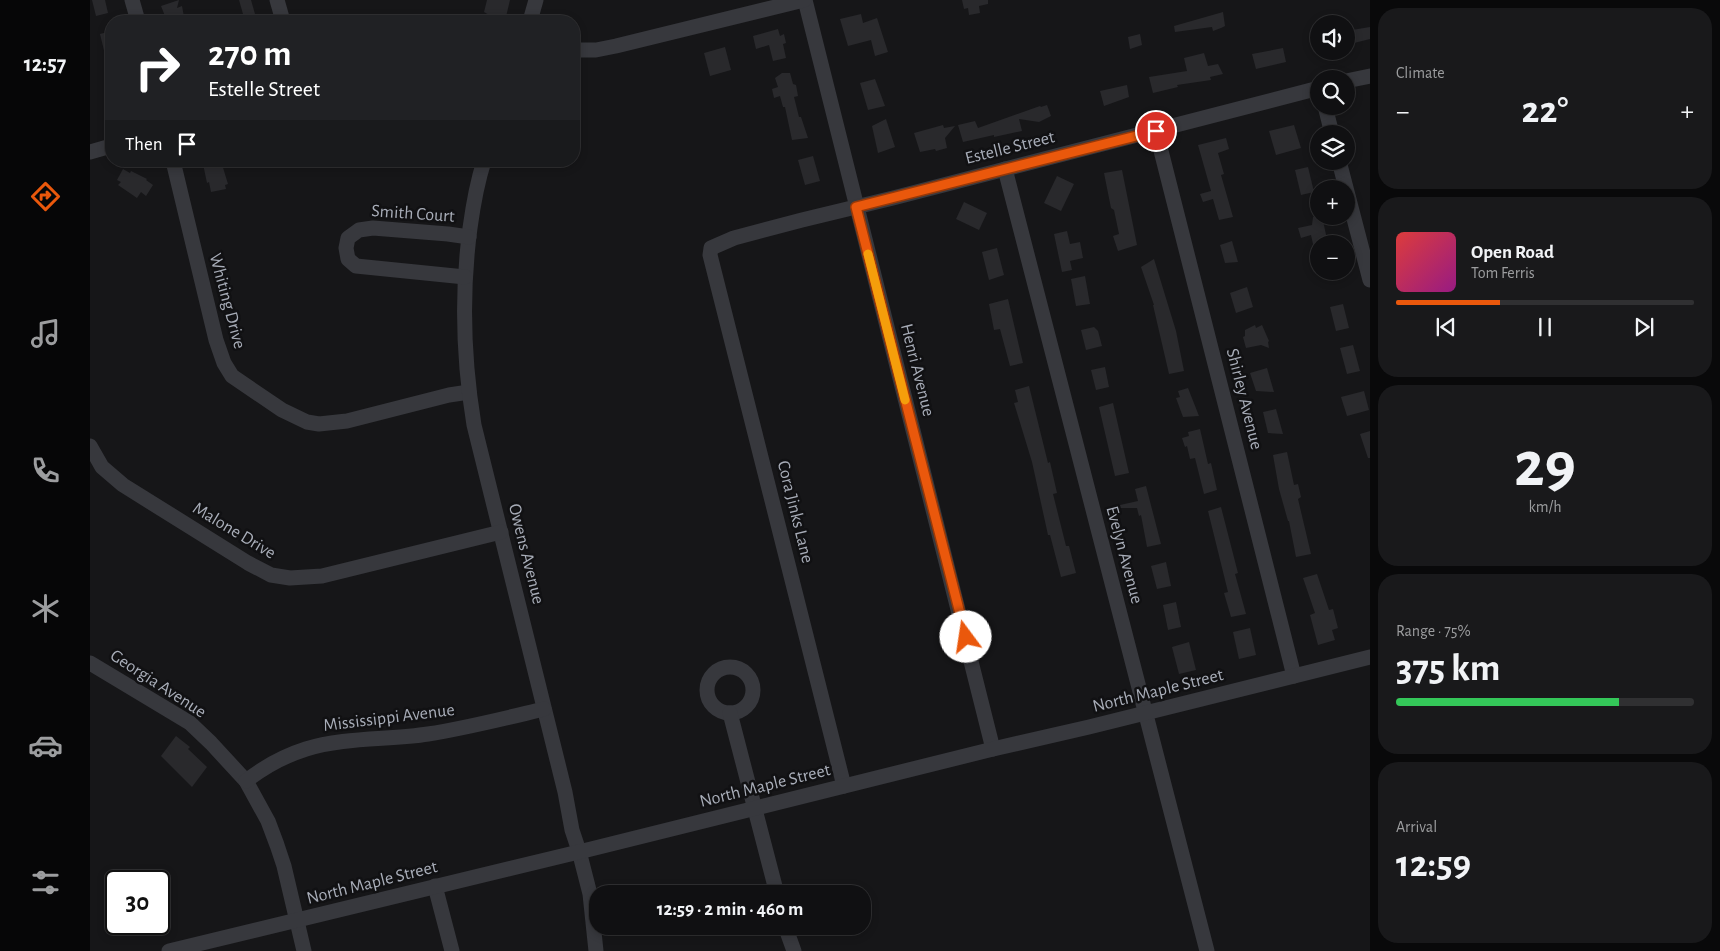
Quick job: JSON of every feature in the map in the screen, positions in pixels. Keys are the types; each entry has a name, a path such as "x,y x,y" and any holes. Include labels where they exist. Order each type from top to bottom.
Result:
{"street":[{"path":"132,0 136,15"},
{"path":"277,0 281,15"},
{"path":"532,15 536,0"},
{"path":"580,50 596,50 616,46 804,0"},
{"name":"Henri Avenue","path":"804,0 993,749"},
{"path":"1355,79 1370,76"},
{"name":"Estelle Street","path":"711,248 734,238 1310,90"},
{"name":"Shirley Avenue","path":"1156,131 1294,676"},
{"path":"90,152 105,148"},
{"name":"Whiting Drive","path":"174,167 216,340 224,363 232,376 297,418 319,424 348,421 449,395 469,392"},
{"name":"Owens Avenue","path":"482,167 469,237 464,277 464,349 469,392 474,425 572,830 590,894 596,951"},
{"name":"Evelyn Avenue","path":"1005,168 1207,951"},
{"path":"1341,170 1370,280"},
{"name":"Smith Court","path":"464,277 356,266 348,260 346,248 348,238 358,230 373,228 469,237"},
{"name":"Cora Jinks Lane","path":"711,248 710,254 724,312 844,786"},
{"name":"Malone Drive","path":"90,446 102,467 123,486 248,563 271,575 290,578 322,576 501,532"},
{"name":"North Maple Street","path":"169,951 1370,657"},
{"name":"Georgia Avenue","path":"90,663 190,723 246,781 268,821 277,845 284,866 304,951"},
{"name":"Mississippi Avenue","path":"246,781 281,759 318,746 456,730 544,709"},
{"path":"730,713 774,885"},
{"path":"435,886 452,951"},
{"path":"788,935 794,951"}],"building":[{"path":"92,0 105,0 108,13 96,16"},
{"path":"179,0 177,8 182,6 184,15 165,15 161,6"},
{"path":"239,0 251,0 255,15 243,15"},
{"path":"487,0 510,0 506,15 489,15 484,12"},
{"path":"962,0 988,0 988,4 979,6 980,13 969,15 968,8 964,9"},
{"path":"1223,12 1225,26 1221,28 1213,31 1212,27 1175,32 1174,26"},
{"path":"861,14 863,23 877,18 888,52 875,56 871,40 848,46 840,19"},
{"path":"1370,27 1370,39 1355,43 1355,30"},
{"path":"778,29 780,36 784,34 786,43 783,44 786,58 773,61 769,45 756,49 753,36"},
{"path":"105,33 105,55 100,34"},
{"path":"1140,34 1142,45 1130,49 1128,37"},
{"path":"725,47 731,70 710,76 704,53"},
{"path":"1283,48 1286,62 1256,69 1252,54"},
{"path":"1204,53 1208,66 1218,64 1223,74 1210,77 1211,80 1177,85 1178,87 1153,93 1149,77 1187,71 1184,58"},
{"path":"782,73 790,73 793,84 796,85 798,96 794,97 799,117 801,117 808,138 792,140 785,107 783,107 780,96 774,98 772,89 778,87 775,78"},
{"path":"875,79 885,106 868,110 860,83"},
{"path":"1127,85 1129,97 1104,106 1100,91"},
{"path":"1047,105 1051,116 1039,122 1019,119 1022,131 963,142 958,125 975,121 978,128"},
{"path":"886,119 895,147 878,153 872,126"},
{"path":"943,125 944,128 955,126 945,138 947,148 920,152 914,133"},
{"path":"1294,125 1301,148 1276,155 1269,131"},
{"path":"1226,138 1229,149 1218,153 1224,174 1221,175 1233,217 1219,220 1213,199 1203,202 1200,194 1211,191 1198,145"},
{"path":"813,156 820,181 805,185 798,160"},
{"path":"204,167 223,167 228,184 225,185 226,189 211,192 209,182 207,183"},
{"path":"1308,167 1311,180 1310,193 1301,195 1295,170"},
{"path":"123,169 147,179 153,185 146,196 141,192 137,198 118,185 121,182 117,180"},
{"path":"1122,170 1137,245 1118,251 1113,236 1119,234 1114,210 1111,208 1104,173"},
{"path":"1057,176 1074,184 1061,211 1044,203"},
{"path":"964,202 987,213 979,230 956,219"},
{"path":"1324,225 1326,235 1310,235 1301,238 1298,228"},
{"path":"1067,231 1070,244 1080,242 1083,258 1070,261 1072,270 1062,272 1054,234"},
{"path":"1232,241 1238,262 1225,263 1220,245"},
{"path":"997,248 1004,275 989,280 982,252"},
{"path":"1154,259 1176,331 1184,371 1169,374 1154,305 1141,267"},
{"path":"1085,276 1090,304 1076,306 1071,279"},
{"path":"1247,287 1253,307 1236,313 1230,293"},
{"path":"1008,299 1023,363 1010,366 1000,329 994,330 989,304"},
{"path":"1343,304 1349,328 1336,331 1330,307"},
{"path":"1255,325 1256,328 1262,325 1269,341 1269,348 1261,345 1246,348 1243,337 1245,336 1245,330"},
{"path":"1094,327 1098,331 1102,346 1086,350 1081,330"},
{"path":"1353,345 1360,371 1347,374 1340,348"},
{"path":"1105,367 1109,387 1096,390 1091,370"},
{"path":"1267,368 1274,392 1256,391 1250,373"},
{"path":"1029,386 1048,463 1050,462 1057,493 1053,494 1066,546 1069,546 1076,573 1061,577 1050,535 1048,535 1032,462 1014,403 1018,402 1015,390"},
{"path":"1188,388 1199,416 1183,417 1176,398 1180,397 1178,391"},
{"path":"1364,391 1369,410 1347,416 1341,397"},
{"path":"1113,403 1129,473 1115,476 1099,407"},
{"path":"1276,409 1283,434 1268,433 1263,412"},
{"path":"1200,429 1208,464 1211,463 1217,490 1204,494 1195,458 1190,459 1187,446 1185,447 1182,438 1189,436 1188,432"},
{"path":"1370,431 1370,458 1368,458 1360,434"},
{"path":"1287,452 1294,485 1298,484 1301,497 1298,499 1311,554 1296,557 1289,521 1279,489 1273,455"},
{"path":"1146,486 1161,544 1147,547 1141,515 1139,516 1137,508 1120,508 1120,505 1138,501 1135,489"},
{"path":"1221,507 1238,573 1235,574 1246,614 1231,617 1224,593 1228,592 1208,511"},
{"path":"1166,562 1171,586 1157,589 1151,566"},
{"path":"1317,574 1329,610 1333,609 1338,628 1332,630 1335,640 1318,645 1310,615 1315,613 1303,578"},
{"path":"1176,602 1181,627 1168,630 1163,605"},
{"path":"1250,628 1256,655 1239,659 1233,632"},
{"path":"1189,642 1196,670 1179,674 1172,647"},
{"path":"176,736 190,747 188,749 207,767 192,787 161,756"}],"slow traffic":[{"path":"868,254 905,400"}],"route":[{"path":"966,637 856,207 1156,131"}]}
